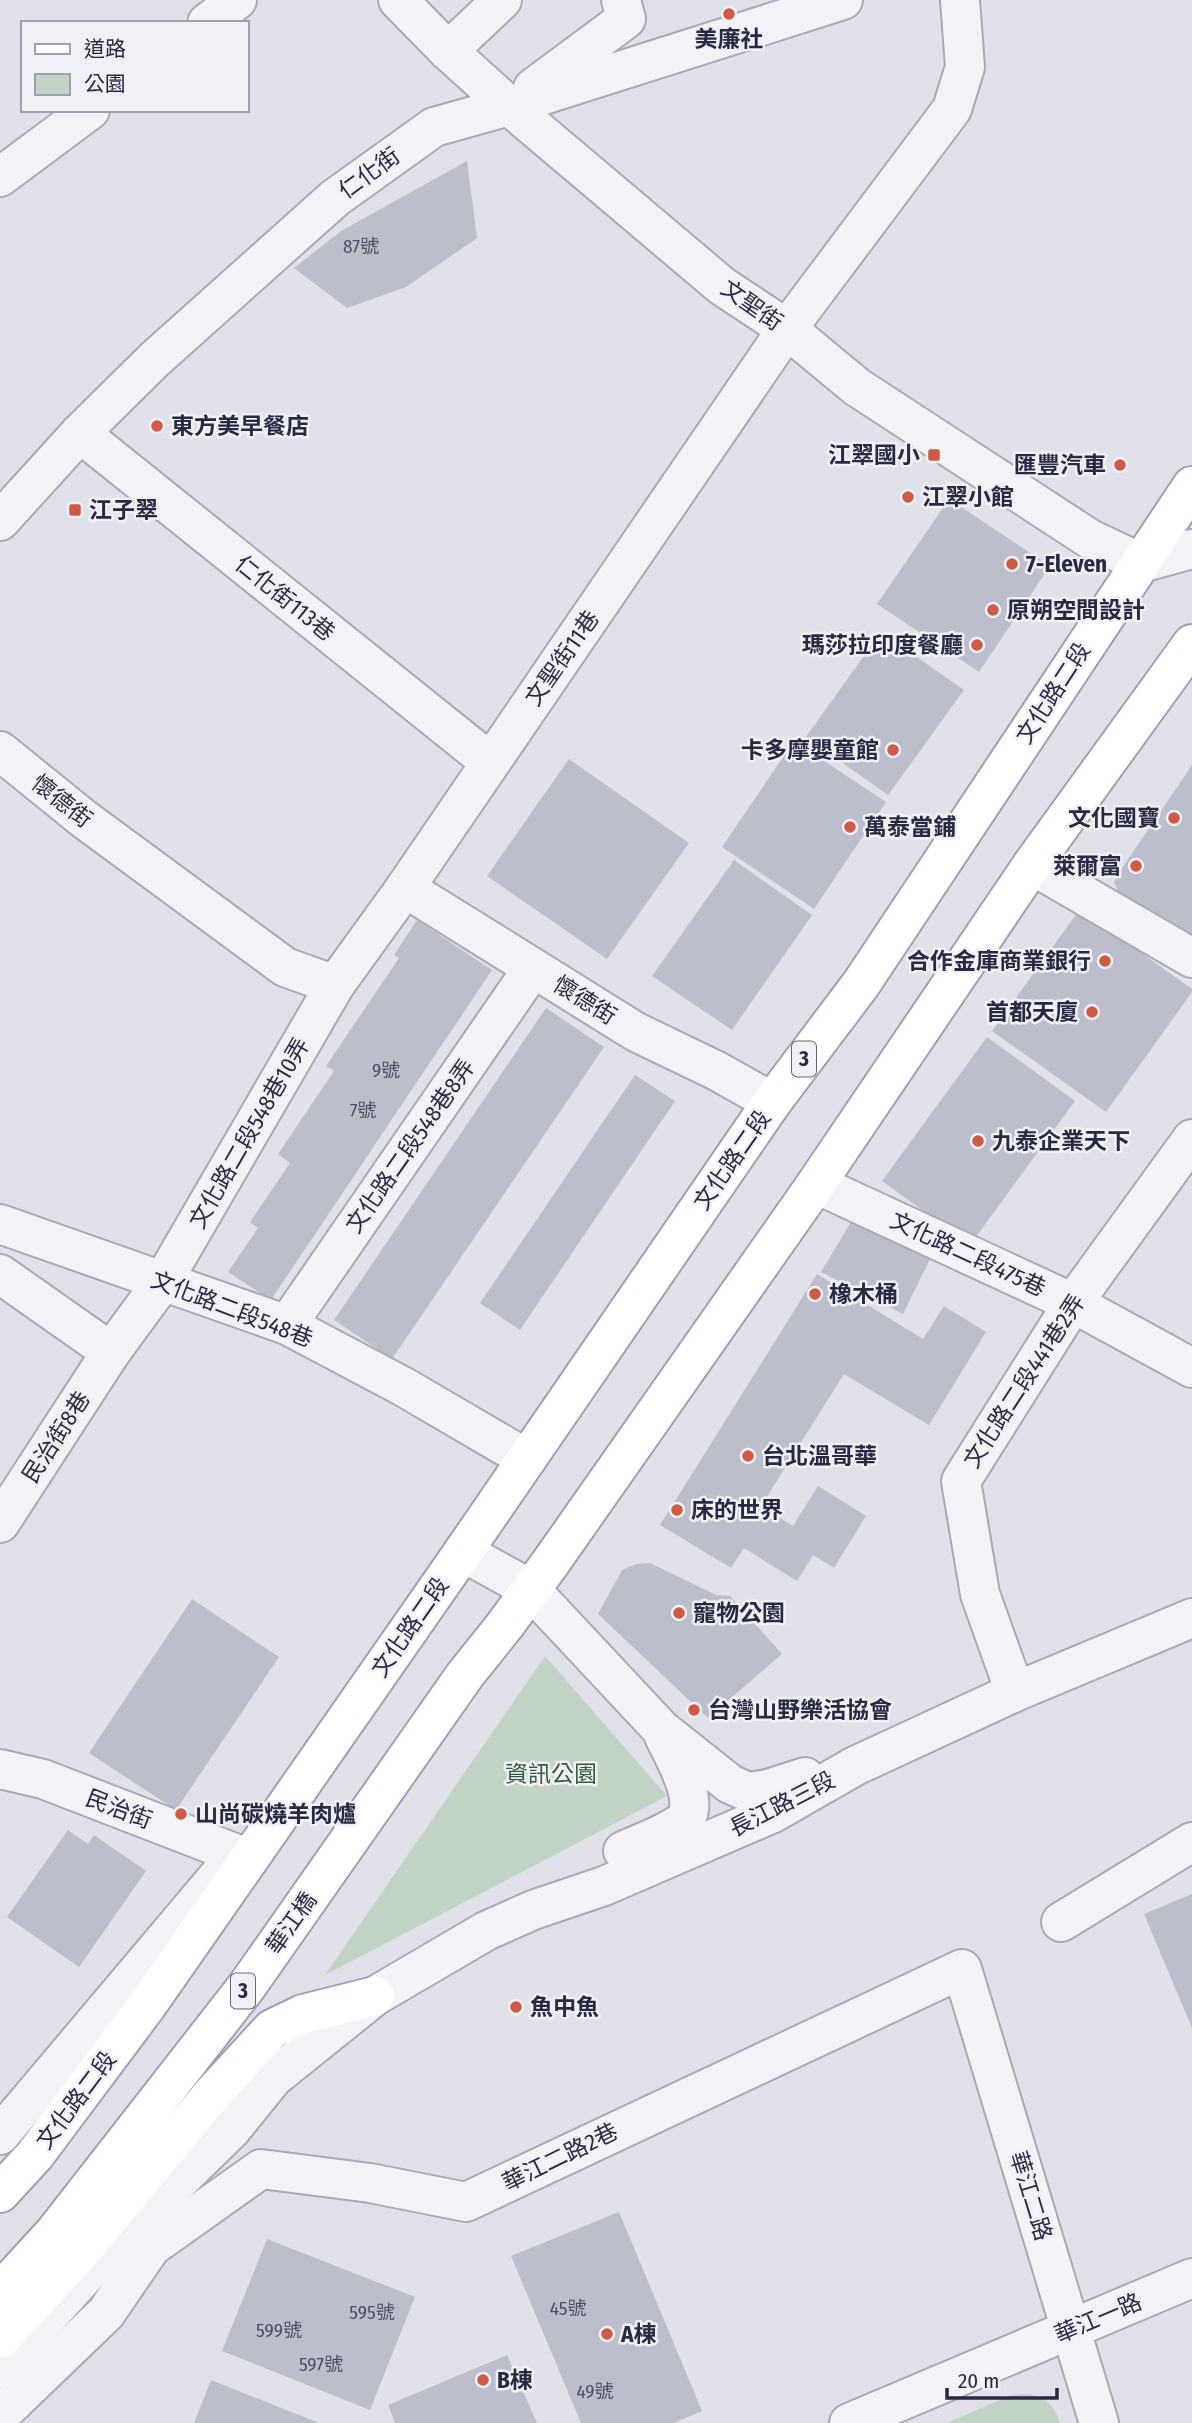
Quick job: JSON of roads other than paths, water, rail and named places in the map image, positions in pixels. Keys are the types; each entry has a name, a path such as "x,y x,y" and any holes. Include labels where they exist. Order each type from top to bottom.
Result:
{"main road":[{"name":"文化路二段","path":"0,2193 35,2155 148,2004 772,1102 861,984 1192,486"},
{"name":"3","path":"530,1589 816,1185 1032,865 1192,643"},
{"name":"華江橋","path":"0,2292 55,2232 247,1986 465,1675 530,1589"},
{"path":"0,2339 78,2255 214,2092 272,2029 303,2014 375,1996"}],"street":[{"path":"210,21 237,0"},
{"name":"文聖街","path":"398,0 448,51 509,106 722,286 787,329 857,387 1090,538 1141,563"},
{"path":"448,51 502,0"},
{"path":"509,106 626,19 621,0"},
{"name":"仁化街","path":"0,521 80,433 155,359 335,198 434,127 509,106 843,0"},
{"name":"文聖街11巷","path":"335,985 405,888 787,329 952,109 965,66 960,0"},
{"path":"0,177 87,112"},
{"name":"仁化街113巷","path":"80,433 490,762"},
{"path":"1141,563 1192,549"},
{"name":"懷德街","path":"0,751 84,819 285,967 335,985"},
{"path":"1032,865 1192,958"},
{"name":"懷德街","path":"405,888 636,1032 717,1071 772,1102"},
{"name":"文化路二段548巷8弄","path":"287,1325 533,968"},
{"name":"文化路二段548巷10弄","path":"111,1352 163,1281 335,985"},
{"name":"文化路二段441巷2弄","path":"1016,1692 979,1594 961,1481 1073,1303 1192,1139"},
{"name":"文化路二段475巷","path":"816,1185 1073,1303 1192,1368"},
{"name":"文化路二段548巷","path":"0,1224 287,1325 404,1387 527,1459"},
{"path":"0,1275 111,1352"},
{"name":"民治街8巷","path":"0,1522 111,1352"},
{"path":"463,1552 530,1589 662,1730 730,1784 748,1792 768,1789 819,1772 855,1766"},
{"name":"長江路三段","path":"231,2130 273,2078 375,1996 486,1931 533,1910 604,1886 773,1813 855,1766 1016,1692 1192,1618"},
{"path":"533,1910 593,1866 685,1820 690,1810 689,1791 662,1730"},
{"name":"民治街","path":"0,1769 43,1779 237,1854"},
{"name":"文化路二段","path":"0,2101 142,1927 267,1830"},
{"path":"1061,1922 1192,1842"},
{"path":"0,2136 237,1854"},
{"name":"華江二路2巷","path":"154,2245 261,2169 369,2183 466,2202 962,1969"},
{"name":"華江二路","path":"962,1969 1099,2423"},
{"path":"11,2401 106,2313 154,2245 200,2169 231,2130"},
{"path":"11,2401 111,2246 231,2130"},
{"name":"華江一路","path":"849,2423 1192,2278"}],"place":[{"name":"美廉社","path":"729,14"},
{"name":"東方美早餐店","path":"157,426"},
{"name":"江翠國小","path":"934,455"},
{"name":"匯豐汽車","path":"1120,465"},
{"name":"江翠小館","path":"908,497"},
{"name":"江子翠","path":"75,510"},
{"name":"7-Eleven","path":"1012,564"},
{"name":"原朔空間設計","path":"993,610"},
{"name":"瑪莎拉印度餐廳","path":"977,645"},
{"name":"卡多摩嬰童館","path":"893,750"},
{"name":"文化國寶","path":"1174,818"},
{"name":"萬泰當鋪","path":"850,827"},
{"name":"萊爾富","path":"1136,866"},
{"name":"合作金庫商業銀行","path":"1105,961"},
{"name":"首都天廈","path":"1092,1012"},
{"name":"九泰企業天下","path":"978,1141"},
{"name":"橡木桶","path":"815,1294"},
{"name":"台北溫哥華","path":"748,1456"},
{"name":"床的世界","path":"677,1510"},
{"name":"寵物公園","path":"679,1613"},
{"name":"台灣山野樂活協會","path":"694,1710"},
{"name":"山尚碳燒羊肉爐","path":"181,1814"},
{"name":"魚中魚","path":"516,2007"},
{"name":"A棟","path":"607,2334"},
{"name":"B棟","path":"483,2380"}],"park label":[{"name":"資訊公園","path":"551,1774"}]}
